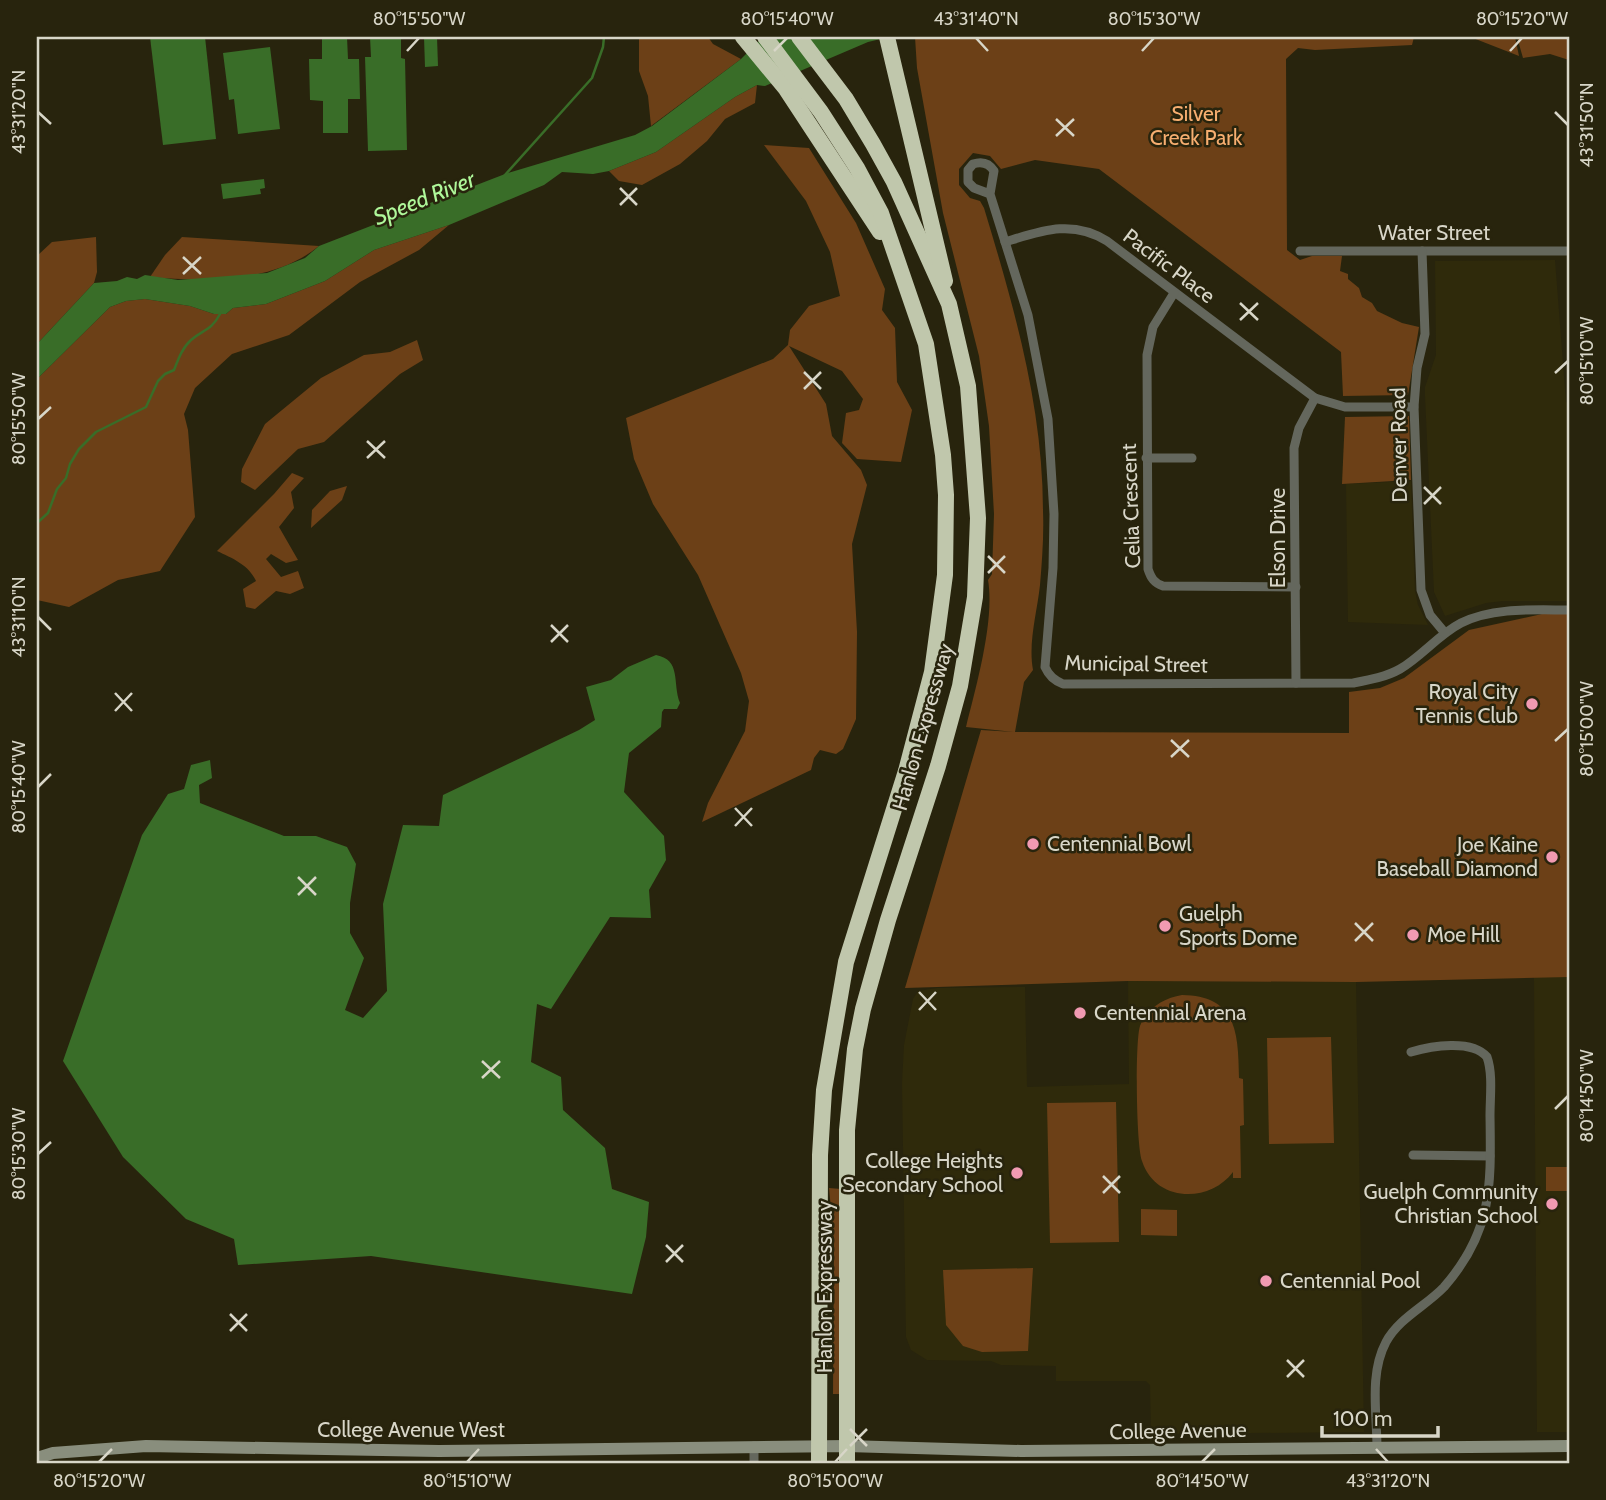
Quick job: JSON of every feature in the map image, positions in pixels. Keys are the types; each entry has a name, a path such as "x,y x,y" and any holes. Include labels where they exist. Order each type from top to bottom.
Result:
{"highway":[{"path":"743,37 786,89 814,116"},
{"name":"Hanlon Expressway","path":"765,37 814,116 857,168 881,213 926,344 943,455 946,495 946,575 942,614 927,693 906,771 855,928 833,1023 824,1090 820,1154 819,1455"},
{"name":"Hanlon Expressway","path":"799,37 846,99 894,182 949,304 964,363 972,420 978,518 975,597 960,686 938,766 888,920 863,1009 855,1049 847,1130 847,1463"},
{"path":"887,37 941,255 949,304"}],"main road":[{"name":"College Avenue West","path":"37,1458 53,1453 146,1446 439,1457 787,1447"},
{"name":"College Avenue","path":"787,1447 819,1455 847,1446 1011,1457 1569,1446"}],"street":[{"name":"Municipal Street","path":"990,194 1028,315 1048,419 1054,514 1053,568 1045,656 1048,675 1063,684 1353,683 1387,675 1413,660 1445,633 1481,616 1500,612 1569,611"},
{"name":"Pacific Place","path":"1005,242 1050,228 1087,231 1107,241 1314,398 1345,407 1414,407"},
{"name":"Water Street","path":"1300,251 1569,251"},
{"name":"Denver Road","path":"1422,251 1425,334 1417,368 1414,407 1421,590 1430,615 1445,633"},
{"name":"Celia Crescent","path":"1174,293 1156,320 1148,344 1148,569 1153,581 1163,586 1296,587"},
{"name":"Elson Drive","path":"1296,683 1294,447 1299,428 1314,398"},
{"path":"1146,458 1192,458"},
{"path":"1377,1448 1376,1386 1379,1359 1386,1343 1397,1327 1443,1287 1469,1249 1480,1227 1488,1200 1490,1080 1487,1057 1476,1048 1424,1048 1412,1052"},
{"path":"1413,1156 1490,1156"},
{"path":"754,1446 754,1463"}],"shaded area":[{"path":"150,37 205,37 216,139 163,145"},
{"path":"322,37 347,37 348,59 359,59 360,99 348,99 348,133 323,133 323,101 310,100 309,59 322,59"},
{"path":"370,37 401,37 401,58 405,59 407,150 368,151 365,57 371,57"},
{"path":"424,37 437,37 438,66 425,67"},
{"path":"763,37 889,37 868,42 765,86 757,85 735,97 656,152 609,171 593,174 562,172 544,185 449,225 374,250 325,281 266,304 233,308 226,314 214,314 190,306 145,299 126,301 110,307 37,379 37,344 94,283 117,281 127,277 137,279 145,275 178,280 267,273 305,258 319,246 505,174 635,135 652,126 741,59"},
{"path":"270,47 280,129 238,134 234,99 229,100 223,53"},
{"path":"264,179 265,188 260,189 261,194 223,199 221,184"},
{"path":"1555,260 1566,402 1569,403 1569,601 1486,603 1445,616 1434,592 1425,396 1425,387 1436,355 1435,261"},
{"path":"1411,481 1415,591 1418,605 1428,625 1348,622 1346,484"},
{"path":"656,655 670,662 673,667 680,703 677,709 664,709 661,727 629,753 624,792 664,836 666,860 649,890 651,918 610,917 551,1009 537,1004 531,1062 561,1077 563,1110 605,1148 612,1189 649,1202 646,1237 632,1294 371,1256 238,1265 234,1239 186,1219 123,1157 63,1061 142,835 168,794 184,789 191,765 210,760 212,778 199,785 200,803 284,836 316,836 347,847 356,864 350,903 350,933 364,958 345,1010 363,1018 387,991 383,904 403,825 439,826 443,795 595,720 586,687 611,680 628,667"},
{"name":"Guelph Community Christian School","path":"1534,977 1569,977 1569,1432 1537,1432"},
{"path":"1128,981 1356,982 1364,1432 1151,1434 1150,1385 1146,1381 1056,1381 1056,1366 927,1360 911,1350 906,1337 902,1083 904,1045 913,999 918,991 937,988 1025,987 1027,1087 1129,1084"}],"green space":[{"path":"639,37 708,37 713,44 741,59 651,126 648,96 639,71"},
{"name":"Silver Creek Park","path":"915,37 1414,37 1412,45 1315,50 1298,48 1286,59 1287,250 1300,260 1312,256 1342,256 1340,271 1348,274 1348,279 1359,288 1362,297 1372,303 1377,311 1402,323 1419,327 1408,395 1343,396 1341,352 1099,169 1035,160 1001,169 990,156 973,153 959,169 959,185 970,198 980,201 984,208 1016,320 1032,396 1042,472 1043,548 1032,638 1033,670 1024,682 1015,732 1349,733 1349,692 1380,688 1404,678 1469,630 1569,608 1569,977 1356,982 1128,981 905,988 981,730 1014,732 966,727 989,614 988,580 992,574 994,514 989,426 979,356 943,213 917,68"},
{"path":"1515,37 1519,56 1473,38"},
{"path":"1517,37 1569,37 1569,60 1550,54 1523,58"},
{"path":"757,85 755,103 725,119 707,141 680,164 642,185 619,181 609,171 656,152 735,97"},
{"path":"764,145 809,148 856,223 885,289 882,310 895,328 897,382 912,410 901,462 857,459 842,443 846,413 859,410 863,399 842,371 789,346 826,404 832,436 861,470 867,485 852,544 857,632 856,719 843,749 836,754 820,750 814,758 811,770 702,822 708,803 745,731 749,701 741,673 698,575 653,504 634,459 626,418 773,359 788,345 790,330 809,306 840,296 830,252 806,201"},
{"path":"449,225 419,250 360,282 289,335 232,354 195,388 184,414 188,430 195,517 160,571 118,580 69,607 37,600 37,379 110,307 126,301 145,299 190,306 214,314 226,314 233,308 266,304 325,281 374,250"},
{"path":"96,237 97,272 94,283 37,344 37,256 52,242"},
{"path":"182,237 319,246 301,258 261,273 216,279 150,277"},
{"path":"417,340 423,360 400,374 324,442 298,449 255,490 241,482 242,469 265,424 321,378 364,355 390,352"},
{"path":"1409,416 1411,480 1342,484 1345,417"},
{"path":"292,473 304,478 291,492 294,508 279,527 298,560 286,563 271,554 266,559 281,577 298,571 304,588 290,594 276,591 255,609 246,607 243,589 256,581 253,575 245,566 217,551"},
{"path":"347,486 342,500 311,528 312,510 330,491"},
{"path":"1182,995 1214,1002 1231,1020 1238,1047 1239,1078 1243,1079 1244,1125 1240,1126 1241,1178 1233,1178 1233,1172 1210,1190 1183,1194 1158,1185 1149,1175 1140,1151 1137,1115 1140,1026 1147,1014 1157,1005"},
{"path":"1331,1037 1334,1143 1269,1144 1267,1038"},
{"path":"1116,1102 1119,1242 1050,1243 1047,1103"},
{"path":"1546,1167 1569,1167 1569,1191 1546,1191"},
{"path":"829,1188 841,1189 840,1394 833,1394 834,1241"},
{"path":"1141,1209 1177,1210 1177,1236 1141,1235"},
{"path":"1033,1268 1028,1351 982,1352 963,1346 946,1325 943,1270"}],"waterway":[{"path":"504,176 592,78 604,37"},
{"path":"37,523 48,513 57,489 66,478 79,449 96,432 146,407 158,381 174,370 188,343 210,327 220,314"}],"place":[{"name":"Royal City Tennis Club","path":"1532,704"},
{"name":"Centennial Bowl","path":"1033,844"},
{"name":"Joe Kaine Baseball Diamond","path":"1552,857"},
{"name":"Guelph Sports Dome","path":"1165,926"},
{"name":"Moe Hill","path":"1413,935"},
{"name":"Centennial Arena","path":"1080,1013"},
{"name":"College Heights Secondary School","path":"1017,1173"},
{"name":"Guelph Community Christian School","path":"1552,1204"},
{"name":"Centennial Pool","path":"1266,1281"}],"water label":[{"name":"Speed River","path":"424,198"}]}
